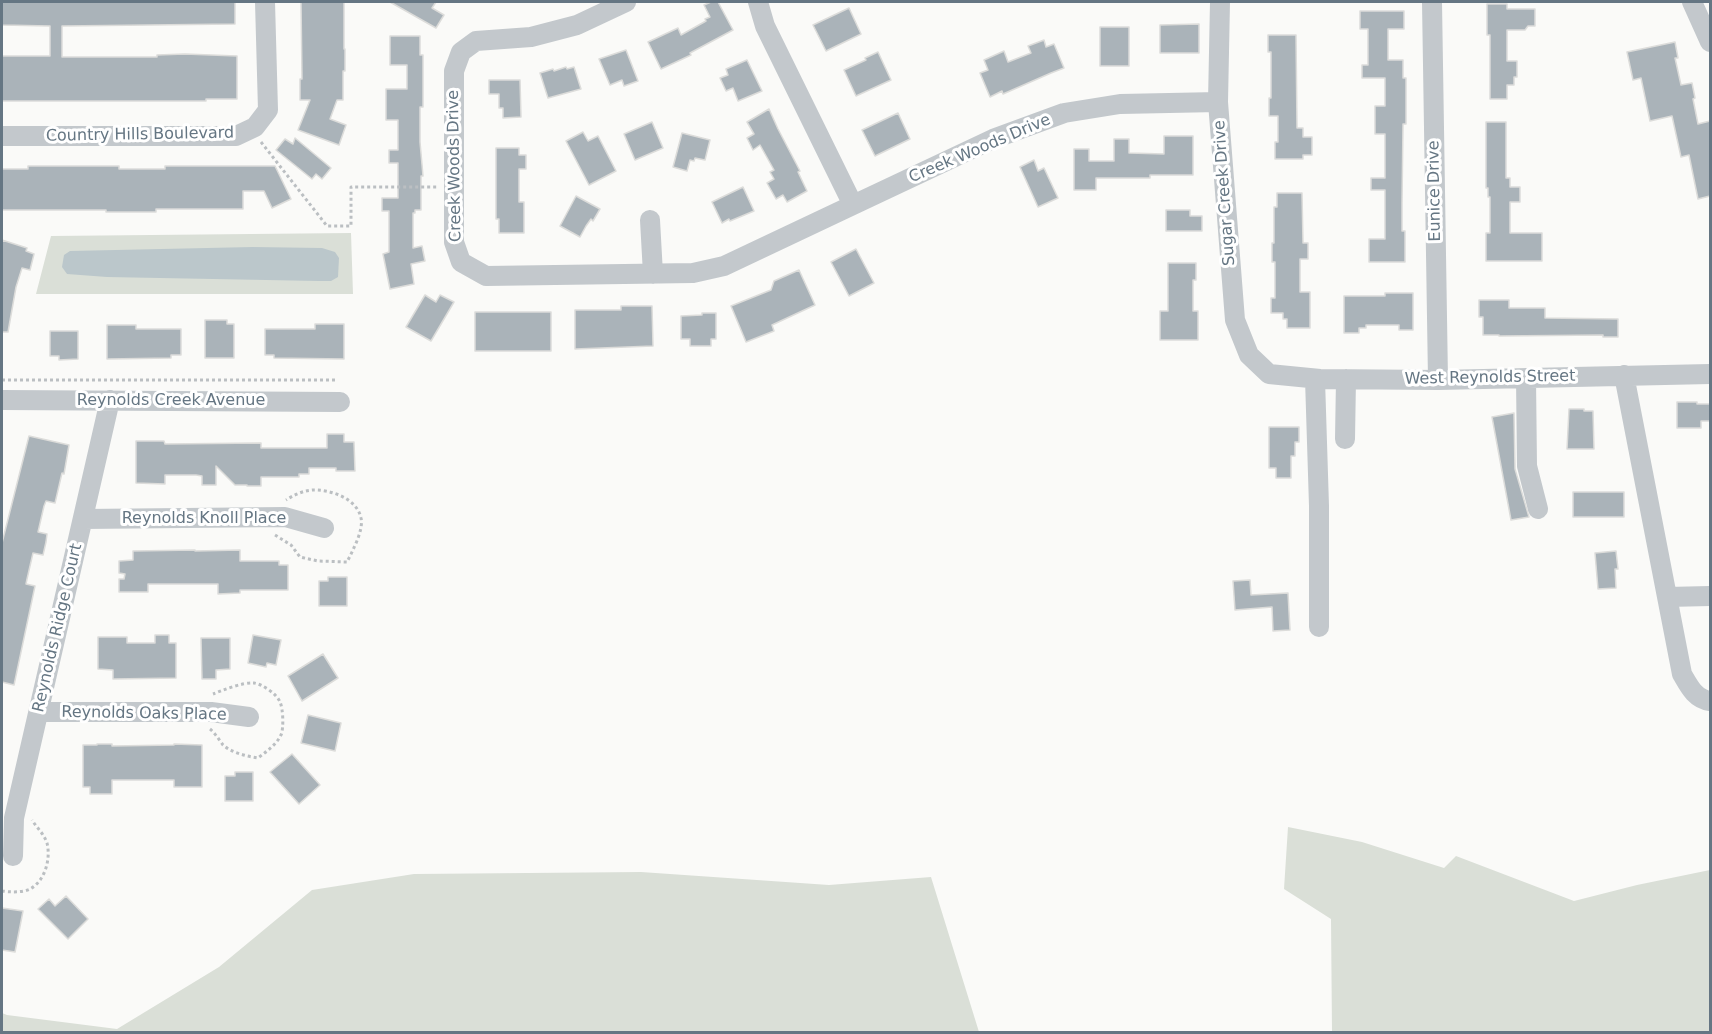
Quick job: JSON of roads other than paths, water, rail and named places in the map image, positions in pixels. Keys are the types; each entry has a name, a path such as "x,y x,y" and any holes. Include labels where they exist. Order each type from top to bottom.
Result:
{"street":[{"name":"Country Hills Boulevard","path":"2,136 236,136 255,127 268,110 265,2"},
{"name":"Creek Woods Drive","path":"626,2 577,25 531,37 476,40 461,52 454,70 454,242 460,262 486,276 693,273 724,266 993,140 1064,112 1120,104 1218,102"},
{"path":"758,2 765,26 853,206"},
{"name":"Sugar Creek Drive","path":"1220,2 1218,102 1235,320 1249,354 1269,374"},
{"name":"Eunice Drive","path":"1432,2 1438,380"},
{"path":"1692,2 1710,42"},
{"path":"650,220 653,274"},
{"name":"West Reynolds Street","path":"1269,374 1315,379 1438,380 1710,374"},
{"path":"1624,375 1682,674 1693,692 1710,701"},
{"path":"1526,378 1527,466 1538,509"},
{"path":"1315,379 1319,506 1319,627"},
{"path":"1345,439 1346,379"},
{"name":"Reynolds Creek Avenue","path":"2,400 340,402"},
{"name":"Reynolds Ridge Court","path":"13,856 14,818 110,400"},
{"name":"Reynolds Knoll Place","path":"83,519 285,517 324,528"},
{"path":"1667,597 1710,596"},
{"name":"Reynolds Oaks Place","path":"39,712 211,712 249,717"}]}
